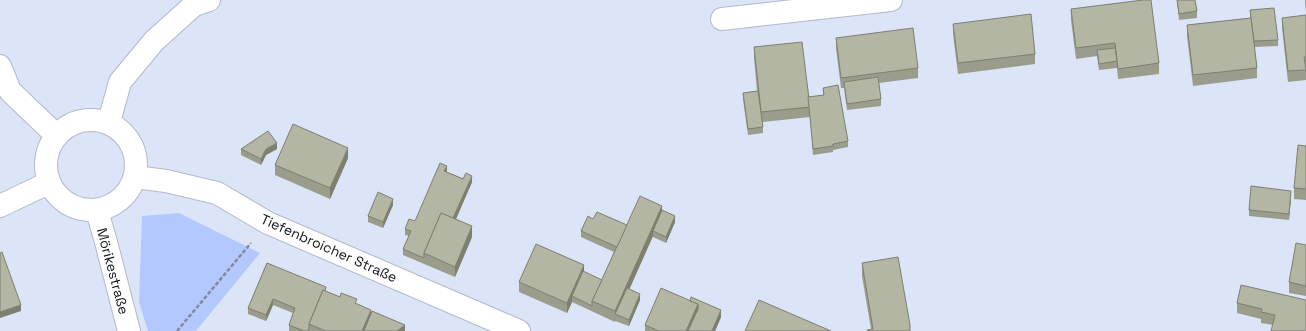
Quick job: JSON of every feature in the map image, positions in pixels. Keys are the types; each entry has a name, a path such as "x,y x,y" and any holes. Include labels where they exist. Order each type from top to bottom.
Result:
{"street":[{"path":"109,122 120,82 154,41 194,5 209,0"},
{"path":"722,19 891,0"},
{"path":"0,66 10,91 56,135"},
{"path":"90,118 109,122 126,135 130,142 136,155 136,177 128,193 114,205 97,211 77,209 60,199 48,183 45,166 47,149 56,135 71,123 90,118"},
{"name":"Tiefenbroicher Straße","path":"136,177 166,181 217,193 268,223 519,331"},
{"path":"0,206 48,183"},
{"name":"Mörikestraße","path":"97,211 129,331"}],"path":[{"path":"177,331 268,223"}],"shaded area":[{"path":"179,213 260,253 196,331 148,331 139,302 142,216"}],"building":[{"path":"1151,0 1159,63 1118,69 1115,43 1076,48 1071,9"},
{"path":"1177,0 1195,0 1197,11 1179,14"},
{"path":"1274,8 1278,40 1254,41 1250,10"},
{"path":"1031,14 1035,54 958,63 953,24"},
{"path":"1306,15 1306,57 1304,57 1306,70 1288,71 1282,18"},
{"path":"1251,18 1257,68 1193,75 1187,25"},
{"path":"913,28 918,68 841,78 836,38"},
{"path":"802,42 810,107 761,112 754,47"},
{"path":"1115,48 1117,61 1099,64 1097,50"},
{"path":"878,77 881,99 847,104 844,82"},
{"path":"838,85 848,141 833,144 833,146 813,149 808,97 824,95 823,88"},
{"path":"758,91 763,127 748,129 743,93"},
{"path":"293,124 348,148 330,188 275,165"},
{"path":"268,131 277,143 266,149 261,159 241,149"},
{"path":"1298,145 1306,146 1306,189 1294,188"},
{"path":"440,163 447,166 444,171 463,179 466,173 472,176 453,218 441,213 424,253 424,258 403,249 411,231 405,229 409,219 415,221"},
{"path":"1251,186 1291,191 1289,214 1249,210"},
{"path":"378,192 393,199 383,222 368,216"},
{"path":"640,196 662,206 615,311 592,301"},
{"path":"662,210 675,216 666,237 653,231"},
{"path":"597,212 627,225 617,247 581,231 588,216 593,219"},
{"path":"441,213 472,226 455,267 424,253"},
{"path":"1296,243 1306,245 1306,286 1289,282"},
{"path":"536,244 584,265 567,303 519,282"},
{"path":"2,252 21,305 0,312 0,253"},
{"path":"898,257 910,331 867,331 873,329 862,263"},
{"path":"267,263 326,287 325,291 323,290 309,324 308,331 304,331 289,325 295,308 273,299 266,315 248,308"},
{"path":"583,271 602,280 592,301 592,306 572,296"},
{"path":"1241,285 1306,300 1306,331 1271,331 1275,315 1261,312 1262,309 1237,303"},
{"path":"627,288 640,294 629,320 615,314"},
{"path":"661,288 698,304 686,331 659,331 645,325"},
{"path":"323,290 340,297 341,293 357,299 355,303 371,310 362,331 326,331 309,324"},
{"path":"691,297 721,310 712,331 688,331 698,309 698,304 690,301"},
{"path":"759,300 831,331 745,331"},
{"path":"372,311 405,325 397,331 364,331"}]}
